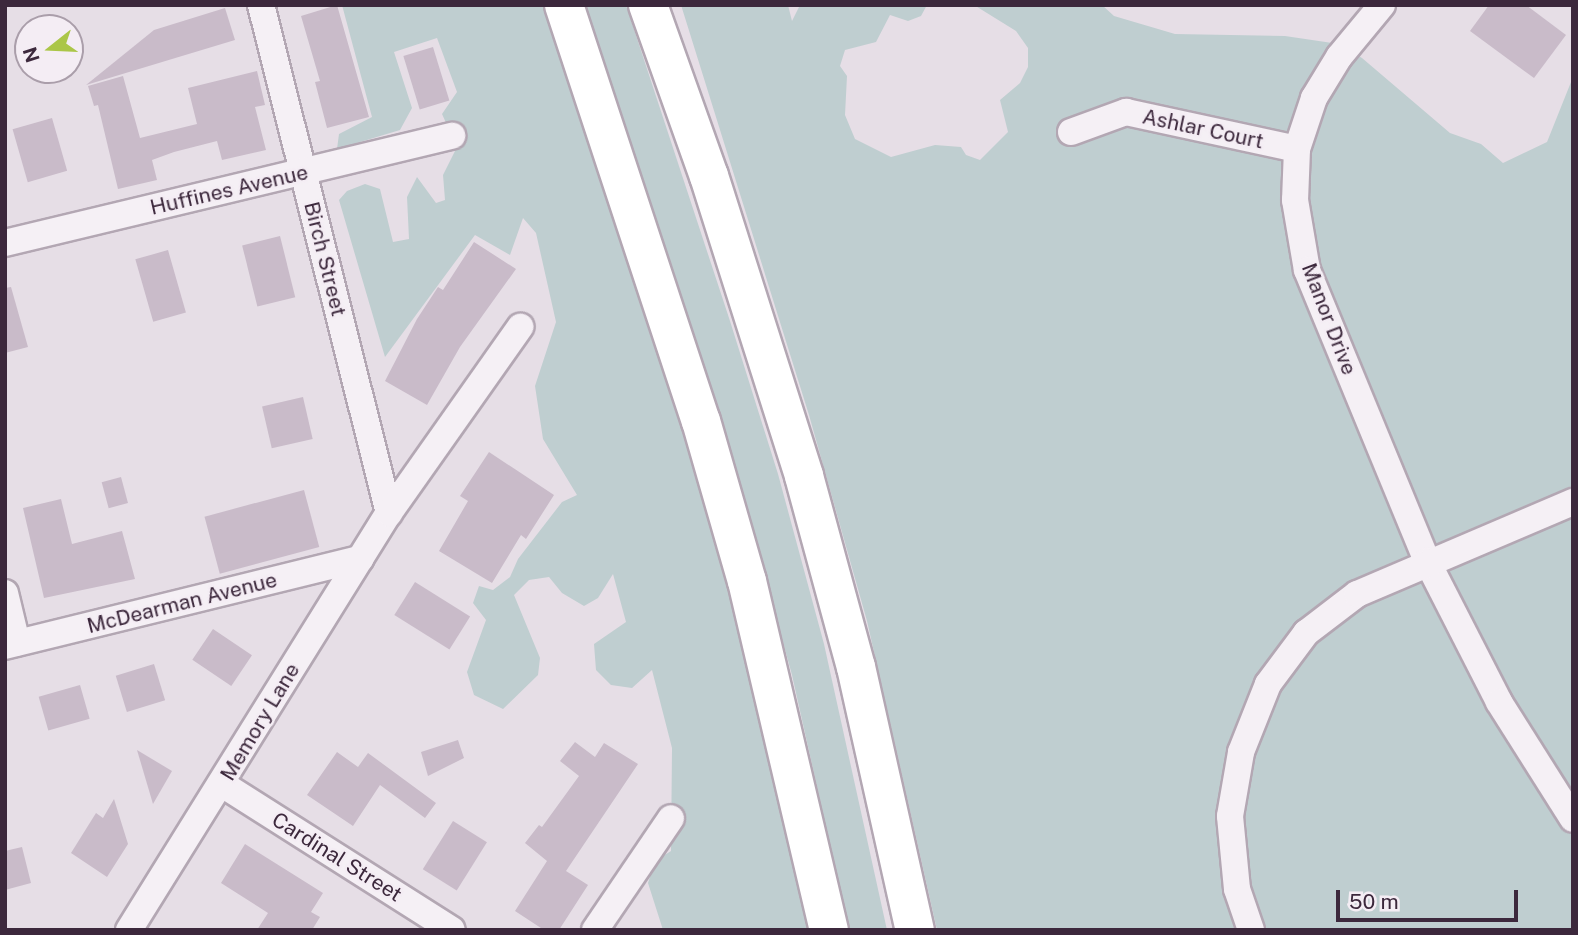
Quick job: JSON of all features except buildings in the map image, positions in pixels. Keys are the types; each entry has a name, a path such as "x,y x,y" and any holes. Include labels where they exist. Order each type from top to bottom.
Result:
{"highway":[{"path":"564,5 716,474 774,689 829,930"},
{"path":"648,5 709,176 808,489 856,667 915,930"},
{"path":"666,5 709,176"}],"street":[{"name":"Birch Street","path":"261,5 389,513"},
{"name":"Manor Drive","path":"1382,5 1333,67 1314,98 1297,149 1295,200 1307,270 1427,561 1499,702 1573,819"},
{"name":"Ashlar Court","path":"1071,132 1126,112 1297,149"},
{"name":"Huffines Avenue","path":"5,243 452,136"},
{"name":"Memory Lane","path":"129,930 389,513 520,327"},
{"path":"1251,930 1237,888 1230,816 1241,752 1268,684 1306,633 1357,594 1427,561 1573,502"},
{"name":"McDearman Avenue","path":"11,645 360,559"},
{"path":"5,593 11,645"},
{"name":"Cardinal Street","path":"222,784 452,930"},
{"path":"595,930 671,818"}],"shaded area":[{"path":"342,5 546,5 693,447 739,609 812,930 663,930 648,883 655,861 671,851 672,748 652,670 632,688 611,685 596,670 594,644 626,622 613,574 598,598 584,606 562,593 549,577 529,580 514,595 540,658 538,675 503,709 474,695 467,672 486,620 473,603 479,586 493,590 510,577 518,559 562,502 577,495 543,439 535,386 556,322 536,233 523,218 510,255 475,235 385,357 339,200 347,191 365,184 380,189 393,242 409,239 407,197 417,177 436,203 445,200 443,175 457,147 442,114 457,92 437,38 394,52 412,108 400,130 337,149 339,134 372,117"},
{"path":"585,5 626,5 730,321 778,474 824,644 887,930 849,930 792,675 738,479"},
{"path":"681,5 788,5 792,21 800,5 927,5 921,16 908,21 890,15 876,42 845,50 840,66 847,76 845,115 855,139 891,157 935,145 961,147 966,155 980,160 1008,132 1000,100 1020,83 1028,67 1028,48 1016,31 974,5 1102,5 1114,16 1175,34 1285,36 1339,44 1362,58 1450,133 1481,144 1503,163 1547,142 1573,77 1573,930 937,930 867,621 809,415"}]}
